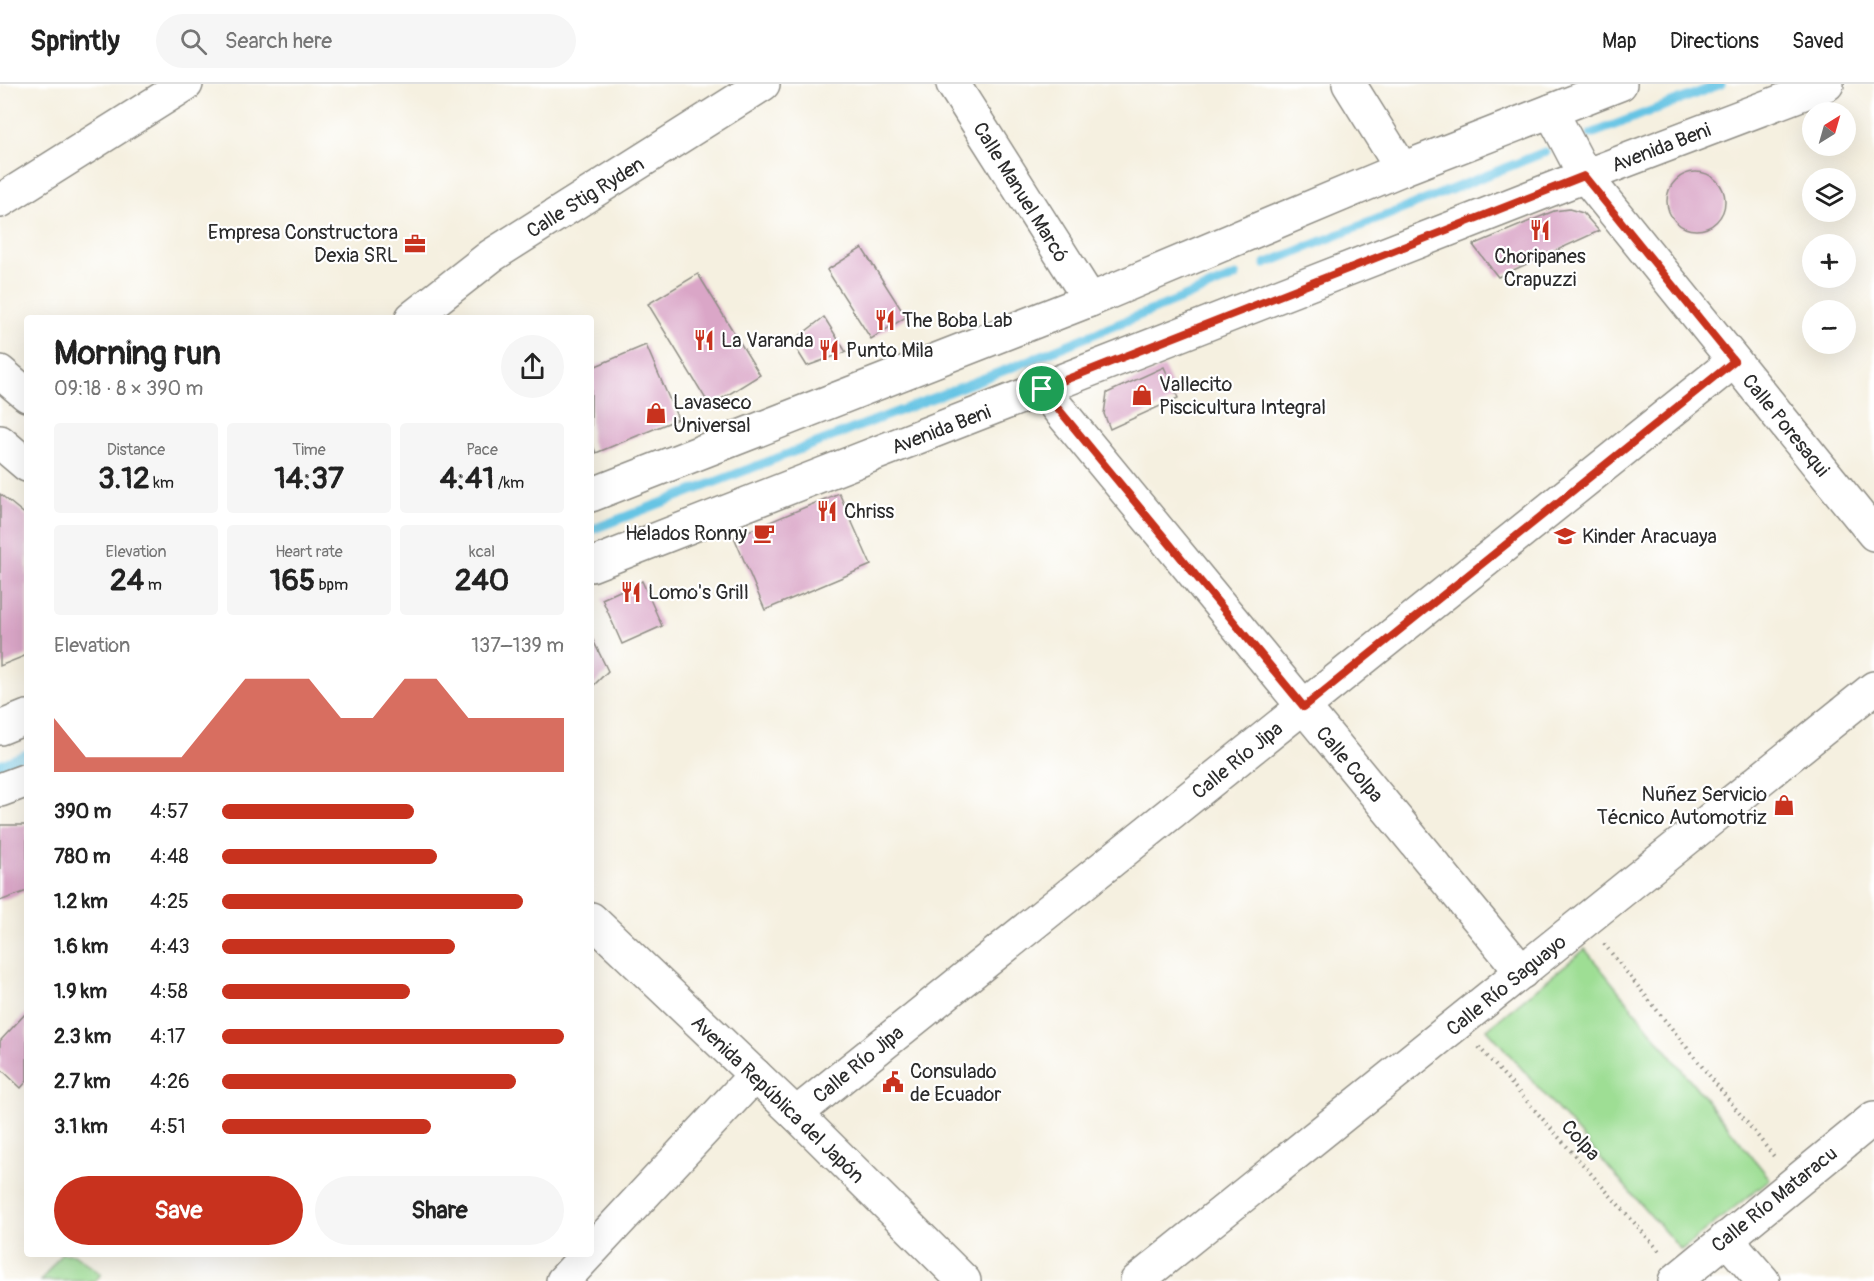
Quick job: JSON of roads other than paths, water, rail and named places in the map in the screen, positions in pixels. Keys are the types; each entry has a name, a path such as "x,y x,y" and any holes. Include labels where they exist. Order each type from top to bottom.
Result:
{"street":[{"path":"0,201 186,84"},
{"name":"Calle Stig Ryden","path":"416,315 491,256 763,84"},
{"name":"Calle Manuel Marcó","path":"953,84 1090,300"},
{"path":"1350,84 1402,169"},
{"path":"594,494 1090,300 1402,169 1620,84"},
{"name":"Avenida Beni","path":"594,564 1584,176 1827,84"},
{"name":"Calle Poresaqui","path":"1551,111 1584,176 1874,534"},
{"name":"Calle Río Jipa","path":"796,1114 1734,361"},
{"path":"0,372 24,392"},
{"name":"Calle Colpa","path":"1042,389 1522,972"},
{"path":"0,442 24,462"},
{"name":"Calle Río Saguayo","path":"1137,1281 1874,688"},
{"path":"0,728 24,718"},
{"path":"0,790 24,781"},
{"name":"Avenida República del Japón","path":"594,922 796,1114 964,1281"},
{"path":"594,1249 754,1075"},
{"name":"Calle Río Mataracu","path":"1678,1278 1874,1118"},
{"path":"1726,1238 1763,1281"},
{"path":"563,1281 586,1257"}],"waterway":[{"path":"1591,134 1721,84"},
{"path":"1265,264 1545,152"},
{"path":"594,529 1013,367 1236,276"},
{"path":"0,765 24,755"}],"place":[{"name":"Choripanes Crapuzzi","path":"1540,230"},
{"name":"Empresa Constructora Dexia SRL","path":"415,244"},
{"name":"The Boba Lab","path":"885,320"},
{"name":"La Varanda","path":"704,340"},
{"name":"Punto Mila","path":"829,350"},
{"name":"Vallecito Piscicultura Integral","path":"1142,395"},
{"name":"Lavaseco Universal","path":"656,413"},
{"name":"Chriss","path":"827,511"},
{"name":"Helados Ronny","path":"764,533"},
{"name":"Kinder Aracuaya","path":"1565,536"},
{"name":"Lomo's Grill","path":"631,592"},
{"name":"Nuñez Servicio Técnico Automotriz","path":"1784,805"},
{"name":"Consulado de Ecuador","path":"893,1082"}]}
